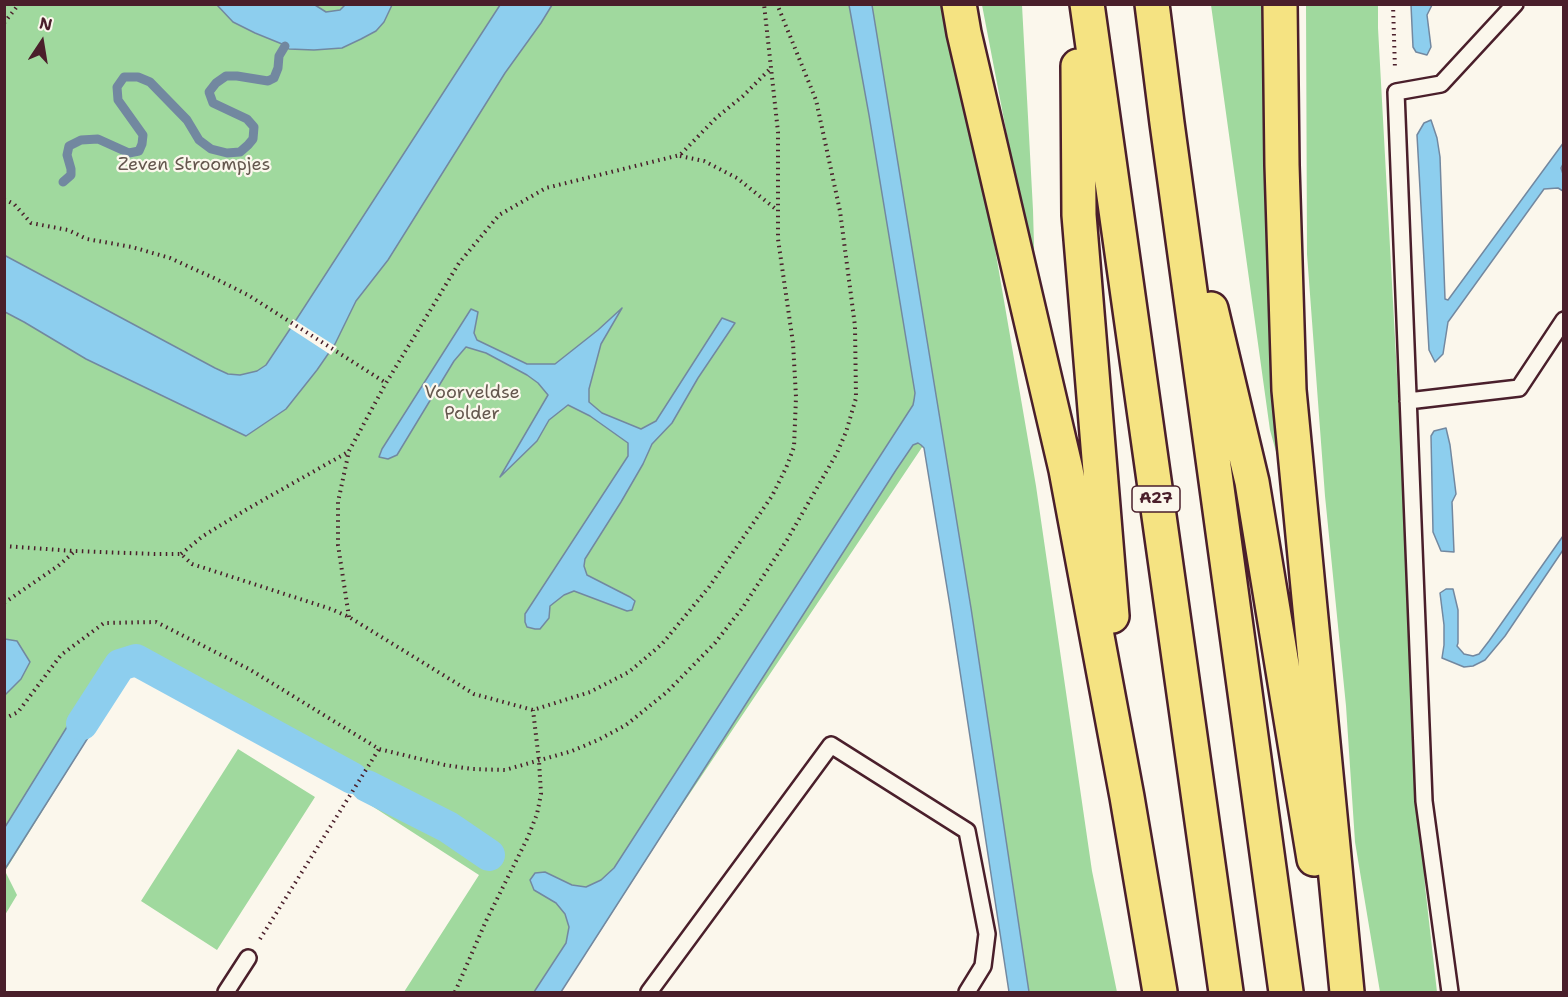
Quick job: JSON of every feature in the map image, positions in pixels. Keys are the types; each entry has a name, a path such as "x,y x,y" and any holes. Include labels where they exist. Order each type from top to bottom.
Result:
{"highway":[{"path":"959,4 1066,470 1160,993"},
{"path":"1077,4 1079,214 1126,797"},
{"name":"A27","path":"1087,4 1226,993"},
{"path":"1152,4 1286,993"},
{"path":"1280,4 1289,390 1347,993"},
{"path":"1167,123 1252,482 1311,848 1340,993"}],"lane":[{"path":"1450,993 1424,801 1396,92 1440,84 1515,4"},
{"path":"1408,400 1519,388 1563,320"},
{"path":"650,993 831,745 967,831 987,934 983,966 967,993"},
{"path":"226,993 248,958"}],"path":[{"path":"4,23 20,4"},
{"path":"181,554 192,564 331,609 349,617 474,694 532,710 590,692 629,672 662,644 709,587 772,496 794,447 796,397 793,343 778,239 778,132 764,4"},
{"path":"4,719 18,712 62,655 104,623 156,622 249,669 379,749 472,769 505,770 598,741 626,725 667,692 715,643 743,607 788,540 837,453 856,398 855,326 840,211 816,100 777,4"},
{"path":"1393,4 1396,92"},
{"path":"680,156 716,118 771,68"},
{"path":"349,617 338,545 338,502 349,451 386,383 459,263 499,215 546,188 680,156 704,161 737,178 777,210"},
{"path":"4,200 14,204 31,224 68,230 87,239 132,247 170,258 227,284 386,383"},
{"path":"4,546 74,551 181,554 203,536 349,451"},
{"path":"4,603 58,566 74,551"},
{"path":"454,993 537,814 541,794 532,710"},
{"path":"248,958 379,749"}],"green space":[{"name":"Voorveldse Polder","path":"5,5 949,5 984,185 1036,486 1092,871 1117,992 1029,992 971,608 939,422 666,829 591,946 569,932 566,943 534,992 404,992 479,875 361,799 180,695 132,671 5,871"},
{"path":"982,5 1022,5 1035,281"},
{"path":"1211,5 1271,5 1286,488 1270,430"},
{"path":"1306,5 1378,5 1425,886 1437,992 1380,992 1355,842 1346,706 1325,496 1307,254"},
{"path":"238,749 315,797 217,950 141,901"},
{"path":"5,871 17,895 5,915"}],"water":[{"path":"217,5 315,5 326,12 340,10 345,5 392,5 384,22 376,31 342,48 314,50 289,49 233,22"},
{"path":"500,5 552,5 505,73 388,260 356,301 335,344 317,370 286,409 246,436 86,359 5,312 4,255 228,374 240,375 257,371 266,365 296,320"},
{"path":"849,5 872,5 971,608 1029,992 1009,992 924,448 918,443 913,445 896,470 561,992 534,992 566,943 569,927 565,914 556,903 534,890 530,880 535,873 545,872 572,885 586,887 601,880 614,868 913,405 915,393"},
{"path":"1411,5 1432,5 1427,15 1431,47 1427,55 1416,52 1413,47"},
{"path":"1431,120 1440,157 1445,299 1448,300 1564,142 1561,168 1563,191 1558,188 1544,189 1448,322 1443,354 1435,362 1429,350 1417,135 1424,123"},
{"path":"622,308 601,344 589,389 589,402 602,413 641,429 656,421 722,318 735,323 698,378 672,423 652,444 621,502 585,559 584,566 587,575 630,597 635,601 632,610 627,611 574,591 564,595 550,606 549,618 540,629 527,627 525,614 628,456 628,443 590,416 568,405 549,420 537,441 500,477 548,395 527,375 486,353 466,347 454,361 397,455 388,459 379,457 471,309 478,312 474,333 477,340 527,364 555,364"},
{"path":"1446,428 1456,494 1452,502 1454,552 1441,551 1433,532 1431,436 1434,431"},
{"path":"1563,536 1563,550 1505,636 1485,660 1473,666 1464,667 1442,658 1444,625 1440,593 1446,589 1453,589 1458,610 1457,646 1464,654 1473,656 1479,654"},
{"path":"5,639 17,641 30,662 21,679 5,695"},
{"path":"109,659 103,714 5,869 5,827"}],"pier":[{"path":"293,319 337,347 331,355 288,327"}],"waterway":[{"path":"63,182 71,175 67,155 69,146 81,140 98,139 129,153 139,151 143,135 118,100 117,87 124,77 138,77 150,82 187,120 199,140 211,149 227,153 240,152 253,139 254,127 247,119 213,103 209,92 226,76 268,81 274,78 279,56 285,46"},
{"path":"82,724 120,665 136,660 352,778"},
{"path":"367,786 448,827 489,855"}],"park label":[{"name":"Zeven Stroompjes","path":"194,165"}]}
